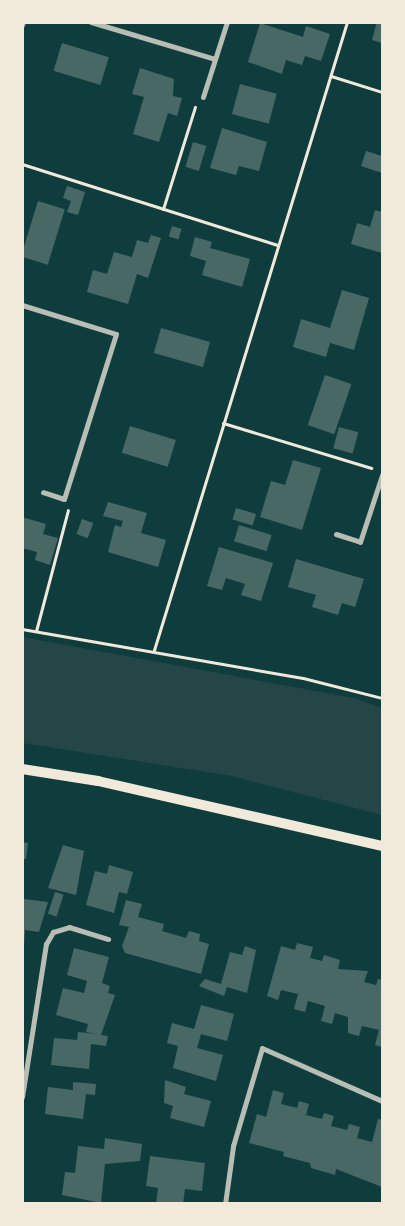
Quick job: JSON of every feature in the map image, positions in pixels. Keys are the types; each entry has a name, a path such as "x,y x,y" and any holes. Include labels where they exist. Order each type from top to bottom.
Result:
{"main road":[{"path":"22,769 108,783 382,846"}],"street":[{"path":"91,22 214,60"},
{"path":"203,97 227,22"},
{"path":"22,305 116,334 64,499 43,492"},
{"path":"336,534 360,542 382,475"},
{"path":"22,1097 46,944 53,932 69,927 108,939"},
{"path":"225,1204 233,1146 262,1048 382,1101"}],"path":[{"path":"154,650 347,22"},
{"path":"331,76 382,92"},
{"path":"163,209 194,108 203,97"},
{"path":"22,164 277,245"},
{"path":"223,423 374,469"},
{"path":"36,631 70,515 64,499"},
{"path":"22,629 154,650 352,688 382,698"}],"shaded area":[{"path":"22,637 354,698 382,708 382,815 232,776 23,743"}],"building":[{"path":"377,22 382,22 382,43 372,40"},
{"path":"260,23 303,37 306,26 330,34 321,61 305,56 302,65 286,60 282,74 248,62"},
{"path":"62,43 109,57 100,85 54,71"},
{"path":"140,68 174,79 173,96 182,98 177,116 168,113 159,142 133,134 144,97 132,94"},
{"path":"240,84 277,94 269,124 232,114"},
{"path":"222,128 267,142 259,171 239,166 236,175 210,168"},
{"path":"193,142 206,146 199,171 185,167"},
{"path":"366,151 382,156 382,173 361,166"},
{"path":"67,186 85,192 78,215 67,212 71,201 63,198"},
{"path":"38,201 65,209 48,265 22,257"},
{"path":"375,210 382,212 382,253 351,244 357,223 370,227"},
{"path":"172,226 182,229 178,239 169,237"},
{"path":"151,235 161,238 148,278 137,274 128,304 87,292 93,270 107,274 114,252 132,257 137,240 148,243"},
{"path":"195,237 212,242 210,248 250,259 242,287 202,275 206,261 190,256"},
{"path":"342,290 369,298 354,350 330,343 326,357 293,347 301,319 330,328"},
{"path":"161,328 210,342 203,367 154,353"},
{"path":"325,375 351,384 334,434 308,425"},
{"path":"130,426 176,440 168,467 122,453"},
{"path":"339,427 358,432 353,453 333,448"},
{"path":"293,460 321,468 302,530 260,517 271,481 285,485"},
{"path":"108,502 147,513 141,533 166,540 158,567 108,552 115,525 121,527 123,521 103,516"},
{"path":"236,508 256,514 253,526 232,519"},
{"path":"22,517 46,524 43,534 58,538 50,565 35,560 37,552 22,548"},
{"path":"82,519 93,523 88,538 77,534"},
{"path":"239,525 272,535 267,551 234,541"},
{"path":"219,547 273,563 261,601 241,595 245,584 226,578 222,590 207,586"},
{"path":"296,559 364,579 355,607 342,603 338,615 312,607 316,595 288,587"},
{"path":"22,842 28,843 26,859 22,859"},
{"path":"63,845 84,851 76,895 48,888"},
{"path":"109,865 133,872 127,894 119,892 114,913 86,905 95,871 107,874"},
{"path":"55,892 64,895 56,917 48,914"},
{"path":"24,899 48,902 39,932 25,930 24,946"},
{"path":"126,900 142,904 138,917 164,924 162,931 186,938 189,931 200,934 199,941 209,944 201,974 125,953 122,946 129,927 119,925"},
{"path":"297,943 313,947 310,958 322,961 324,955 340,960 338,969 368,971 364,982 376,985 378,979 382,980 382,1047 375,1045 379,1030 362,1026 359,1036 348,1033 348,1017 335,1013 332,1024 321,1021 325,1006 308,1001 305,1012 294,1009 298,994 281,990 278,1000 267,996 281,946 295,950"},
{"path":"245,946 256,950 247,993 227,987 224,996 199,986 205,979 221,984 230,952 242,955"},
{"path":"74,948 109,957 102,983 110,986 108,993 115,995 101,1035 108,1036 106,1046 91,1044 89,1069 51,1065 54,1038 77,1040 78,1032 97,1034 86,1032 88,1024 56,1015 63,988 84,993 87,981 67,975"},
{"path":"201,1005 234,1014 227,1041 201,1034 197,1048 223,1055 216,1081 173,1068 178,1046 167,1043 172,1023 194,1029"},
{"path":"165,1080 186,1087 184,1094 211,1101 204,1127 170,1118 173,1106 164,1103"},
{"path":"73,1082 96,1084 95,1095 86,1094 83,1119 45,1114 48,1087 73,1090"},
{"path":"273,1090 284,1093 281,1104 297,1108 299,1101 309,1104 306,1115 322,1119 324,1113 334,1116 331,1126 347,1130 349,1124 360,1127 357,1138 372,1142 378,1119 382,1120 382,1187 336,1169 335,1175 311,1168 310,1163 283,1156 284,1152 249,1143 257,1114 266,1117"},
{"path":"105,1138 142,1144 140,1161 105,1164 101,1203 62,1195 65,1172 75,1173 78,1146 104,1149"},
{"path":"150,1156 205,1163 202,1191 185,1189 183,1204 156,1204 158,1188 146,1186"}]}
